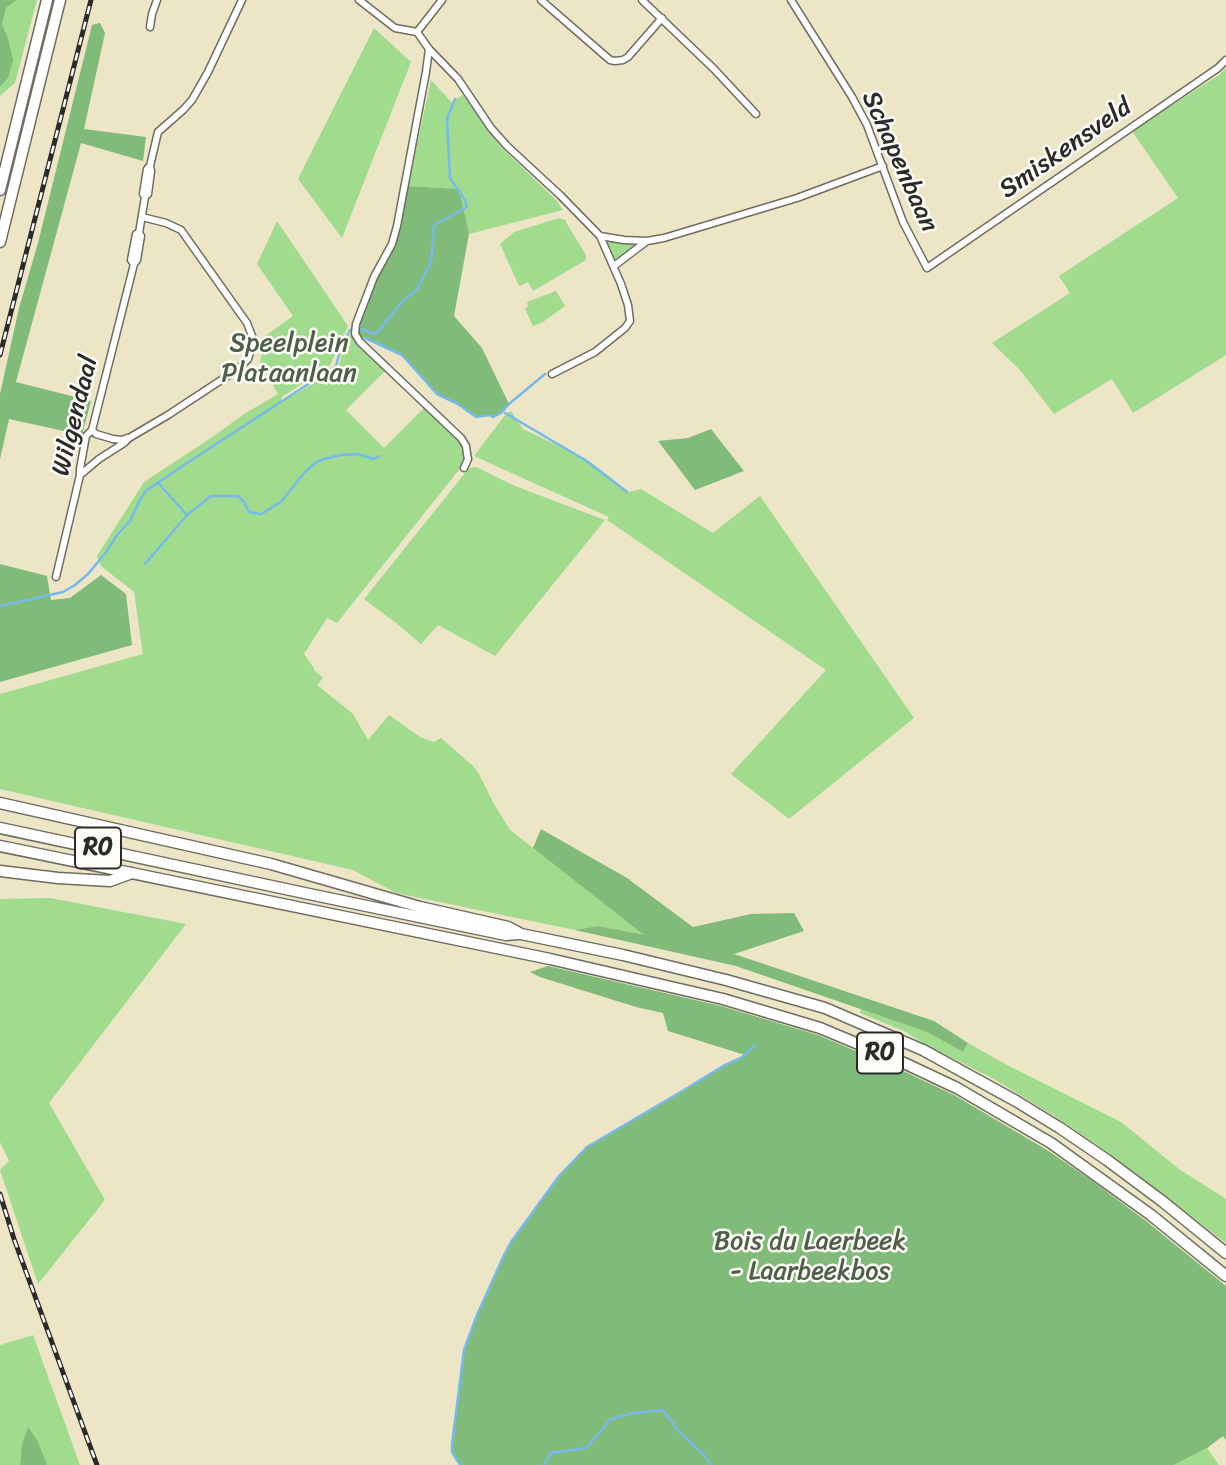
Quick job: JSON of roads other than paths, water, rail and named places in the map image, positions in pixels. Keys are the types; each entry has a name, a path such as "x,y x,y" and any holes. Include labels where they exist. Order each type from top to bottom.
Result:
{"highway":[{"path":"0,190 47,0"},
{"path":"0,242 60,0"},
{"path":"0,803 271,864 420,907 508,927 521,934"},
{"name":"R0","path":"0,828 470,928 506,935 521,934 623,956 726,980 825,1008 923,1050 1060,1128 1162,1201 1226,1253"},
{"name":"R0","path":"0,846 550,959 723,999 820,1028 957,1088 1051,1143 1151,1215 1226,1276"},
{"path":"0,871 110,881 132,873"}],"street":[{"path":"150,27 157,0"},
{"name":"Wilgendaal","path":"56,577 80,475 86,436 92,430 134,264 131,260 145,197 148,194 150,166 158,131 192,100 242,0"},
{"path":"359,0 395,28 417,32 429,49 458,79 491,128 507,146 600,236 628,305 630,321 595,352 552,374"},
{"path":"417,32 442,0"},
{"path":"541,0 610,60 615,61 623,61 628,57 662,18"},
{"path":"642,0 714,69 756,114"},
{"name":"Schapenbaan","path":"791,0 867,125 903,222 927,268"},
{"path":"429,49 397,226 392,244 374,277 356,324 355,334 360,342 461,438 467,454 464,468"},
{"name":"Smiskensveld","path":"927,268 1226,60"},
{"path":"600,236 648,241 664,238 797,198 883,166"},
{"path":"92,430 96,434 113,439 129,438 238,369 248,359 252,343 251,330 247,323 181,230 142,217"},
{"path":"614,266 648,241"},
{"path":"80,475 129,438"}],"waterway":[{"path":"360,329 376,334 401,303 417,289 431,262 434,225 467,207 450,178 447,119 455,99"},
{"path":"314,380 336,366 341,348 352,330"},
{"path":"365,338 402,355 437,394 476,417 493,417 501,413 545,374"},
{"path":"0,606 63,592 75,585 88,574 130,521 147,490 310,383"},
{"path":"505,413 585,460 627,492"},
{"path":"159,484 187,515 211,496 238,496 249,512 261,514 281,502 315,463 341,455 357,454 374,459 379,456"},
{"path":"145,564 187,515"},
{"path":"460,1465 452,1452 452,1444 464,1350 511,1242 559,1176 587,1147 741,1058 754,1046"},
{"path":"544,1465 551,1453 586,1448 611,1419 633,1413 663,1410 680,1433 711,1465"}],"railway":[{"path":"0,355 91,0"},
{"path":"0,1194 97,1465"}],"park label":[{"name":"Speelplein Plataanlaan","path":"289,359"},
{"name":"Bois du Laerbeek - Laarbeekbos","path":"810,1257"}]}
